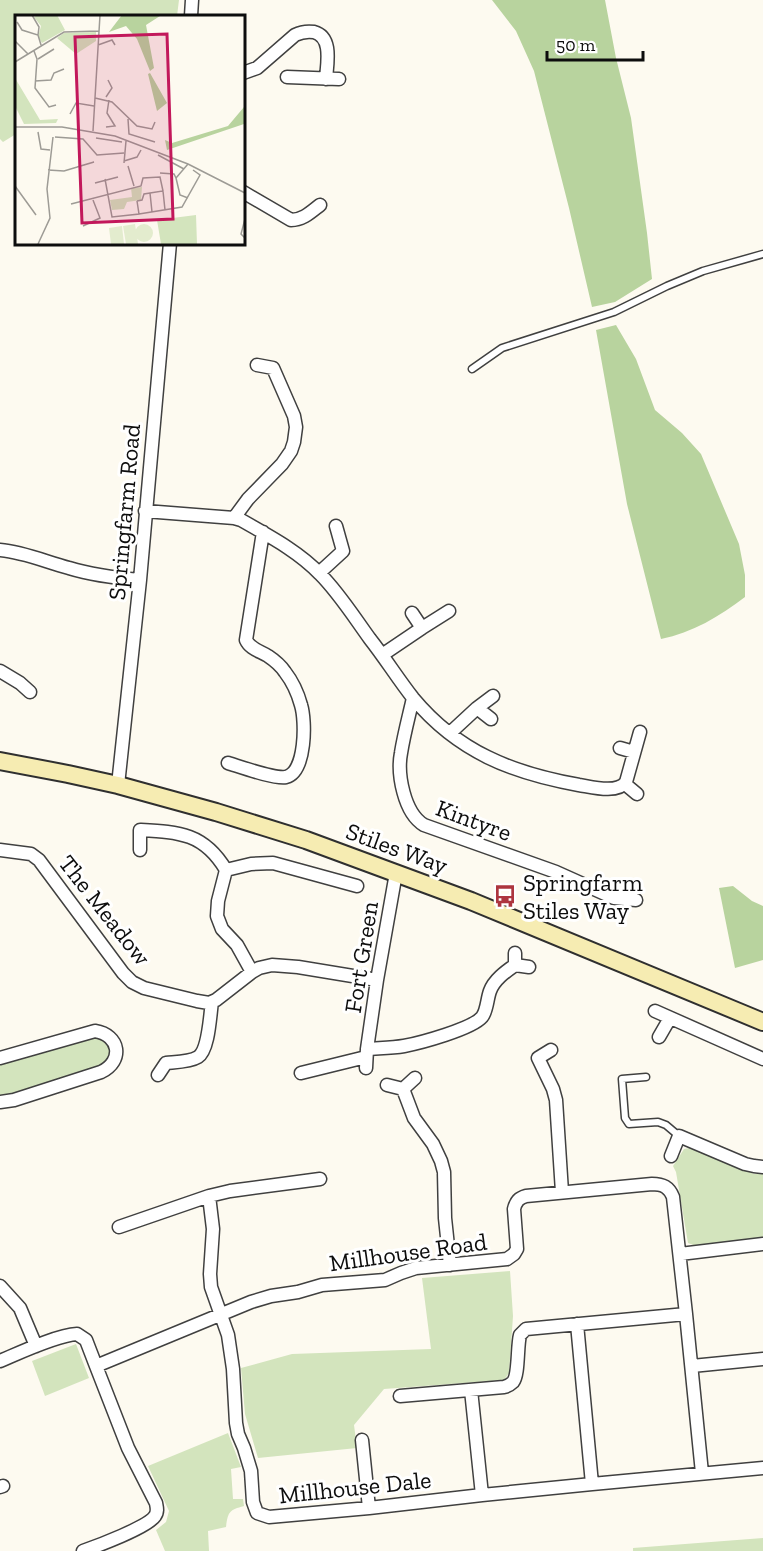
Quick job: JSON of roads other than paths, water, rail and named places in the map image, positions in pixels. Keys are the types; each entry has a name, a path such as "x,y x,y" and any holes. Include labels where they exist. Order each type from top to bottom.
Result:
{"main road":[{"name":"Stiles Way","path":"0,761 118,785 306,840 471,901 763,1022"}],"street":[{"path":"191,15 192,0"},
{"path":"244,73 257,68 296,35 308,32 319,34 325,41 326,79"},
{"path":"287,77 339,79"},
{"path":"244,193 291,220 298,220 320,205"},
{"name":"Springfarm Road","path":"118,785 140,580 170,244"},
{"path":"234,518 282,464 291,451 296,433 293,410 273,368 257,365"},
{"path":"145,511 234,518 263,532 292,551 319,573 337,593 413,698 450,733 484,756 525,773 614,789 625,784 640,732"},
{"path":"319,573 343,551 336,526"},
{"path":"228,763 274,776 286,777 297,770 302,753 304,718 298,696 285,672 269,656 249,646 246,640 263,532"},
{"path":"0,550 109,578 140,580"},
{"path":"382,655 449,611"},
{"path":"412,613 422,628"},
{"path":"0,671 30,692"},
{"path":"450,733 493,696"},
{"name":"Kintyre","path":"413,698 400,753 400,767 408,807 418,821 556,872 614,898 636,900"},
{"path":"477,708 491,719"},
{"path":"620,748 634,752"},
{"path":"625,784 637,794"},
{"path":"140,850 140,830 177,832 200,842 213,853 226,870"},
{"name":"The Meadow","path":"0,850 31,854 39,860 118,967 132,982 144,988 187,999 204,1003 212,1002"},
{"path":"226,870 251,864 273,863 357,886"},
{"path":"226,870 218,901 217,916 222,929 237,945 252,972"},
{"name":"Fort Green","path":"396,873 377,980 367,1058 395,1047 414,1044 464,1028 477,1021 483,1016 493,984 515,959 529,967"},
{"path":"158,1075 166,1063 194,1058 202,1053 205,1048 212,1002 252,972 266,966 288,966 377,980"},
{"path":"655,1011 763,1059"},
{"path":"659,1038 670,1018"},
{"path":"0,1058 95,1031 105,1033 116,1047 116,1054 111,1065 101,1072 14,1100 0,1102"},
{"path":"551,1050 538,1058 556,1100 562,1192"},
{"path":"301,1073 367,1058"},
{"path":"403,1089 415,1078"},
{"path":"387,1085 403,1089"},
{"path":"403,1089 414,1119 433,1144 444,1172 450,1265"},
{"path":"671,1156 680,1136 745,1164 763,1167"},
{"path":"119,1227 208,1196 320,1179"},
{"name":"Millhouse Road","path":"96,1366 220,1314 272,1296 322,1285 385,1280 408,1270 502,1260 511,1257 517,1249 514,1209 518,1200 526,1196 658,1184 670,1190 673,1197 702,1473"},
{"path":"208,1196 213,1229 211,1287 220,1314"},
{"path":"680,1254 763,1244"},
{"path":"0,1286 20,1308 36,1346"},
{"name":"Millhouse Dale","path":"220,1314 230,1344 238,1434 251,1471 253,1502 257,1513 262,1516 369,1508 763,1468"},
{"path":"400,1396 504,1387 513,1383 516,1376 519,1339 523,1331 530,1328 686,1314"},
{"path":"577,1324 592,1484"},
{"path":"0,1361 69,1335 77,1334 86,1340 128,1448 157,1509 156,1515 149,1522 115,1539 83,1551"},
{"path":"692,1366 763,1359"},
{"path":"471,1390 482,1496"},
{"path":"362,1440 369,1508"}],"lane":[{"path":"472,369 502,348 614,312 703,271 763,254"},
{"path":"646,1077 622,1079 625,1118 628,1124 658,1122 680,1136"}],"place":[{"name":"Springfarm Stiles Way","path":"505,896"}]}
